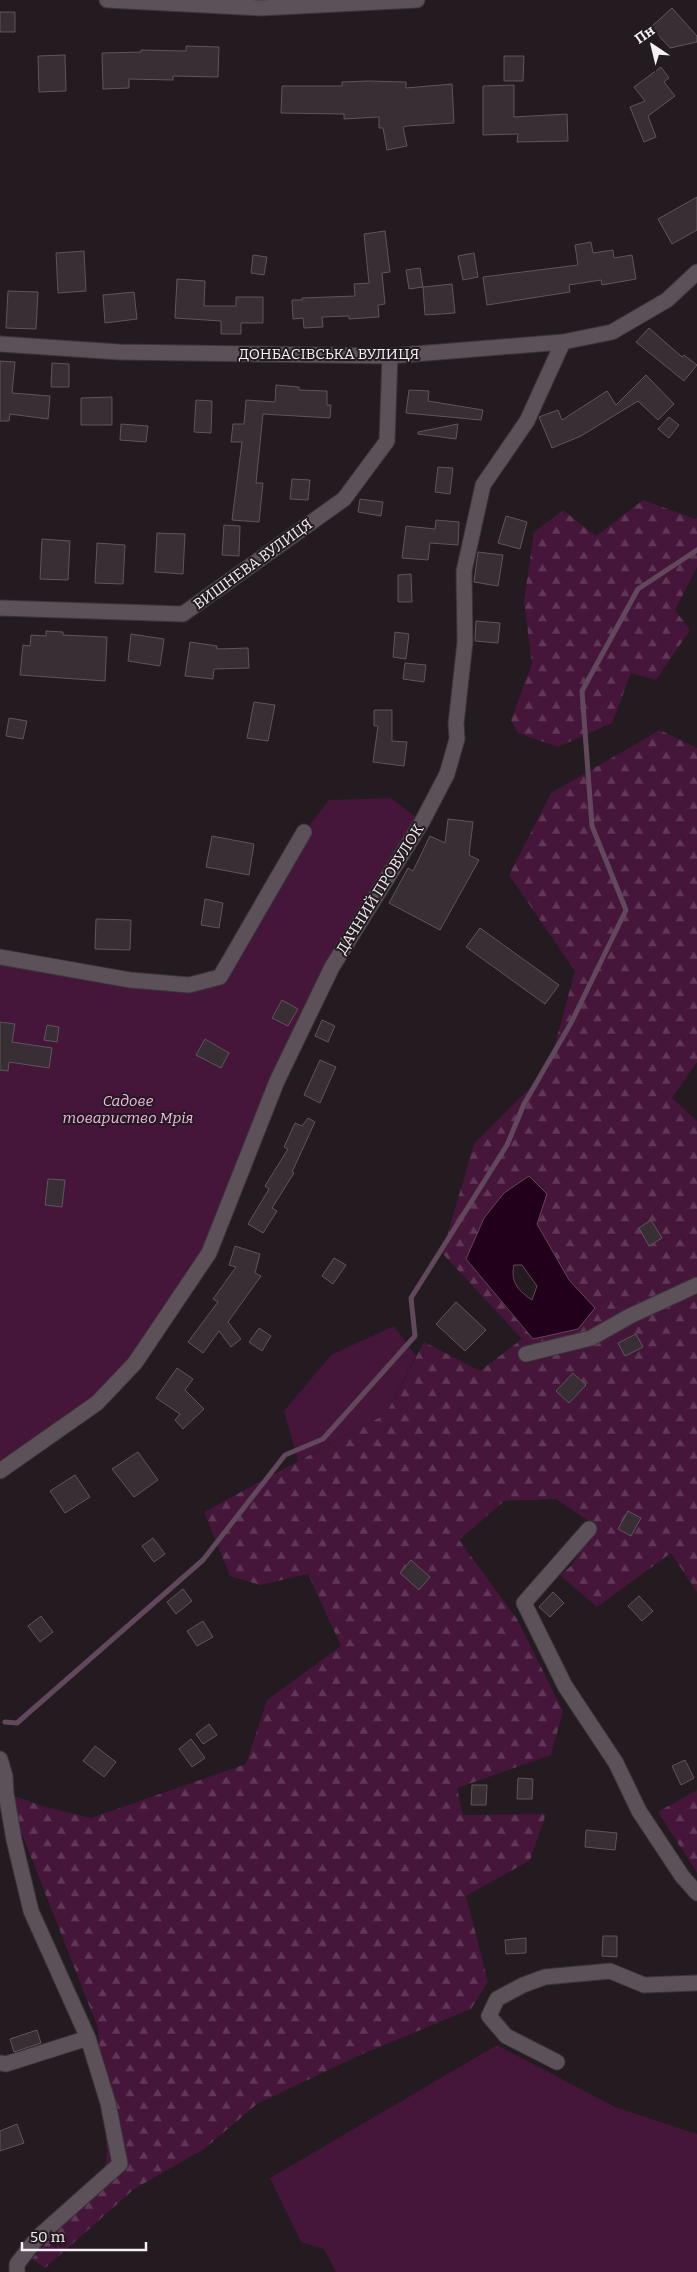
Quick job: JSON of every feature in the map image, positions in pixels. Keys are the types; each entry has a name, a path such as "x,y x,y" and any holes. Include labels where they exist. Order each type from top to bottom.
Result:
{"street":[{"path":"107,0 261,8 417,0"},
{"name":"ДОНБАСІВСЬКА ВУЛИЦЯ","path":"0,344 119,352 390,356 563,342 612,332 668,300 697,272"},
{"name":"ДАЧНИЙ ПРОВУЛОК","path":"0,1471 97,1403 134,1363 209,1253 277,1081 332,967 422,822 448,774 457,739 456,724 465,642 464,571 484,485 527,421 563,342"},
{"name":"ВИШНЕВА ВУЛИЦЯ","path":"0,608 183,614 344,498 387,442 390,356"},
{"path":"0,957 130,980 189,985 220,977 304,832"},
{"path":"526,1354 591,1338 630,1316 697,1285"},
{"path":"589,1529 524,1603 565,1686 616,1763 639,1811 682,1876 697,1894"},
{"path":"0,1759 6,1776 6,1794 14,1840 31,1911 88,2038 108,2103 120,2164 38,2237 17,2264 16,2272"},
{"path":"558,2062 506,2036 489,2016 498,1998 522,1985 545,1978 610,1971 644,1985 697,1983"},
{"path":"0,2063 6,2064 88,2038"}],"green space":[{"path":"643,500 695,519 697,518 697,567 675,610 690,630 656,680 631,673 612,723 558,747 518,733 511,720 532,664 524,601 534,532 563,510 596,536"},
{"path":"660,730 697,748 697,1062 672,1098 697,1121 697,1592 671,1553 597,1607 560,1575 571,1566 596,1526 556,1499 504,1501 459,1540 517,1619 563,1711 551,1755 457,1788 463,1815 546,1814 530,1860 466,1896 488,1982 471,2009 360,2055 257,2104 204,2149 134,2189 45,2268 32,2259 103,2178 107,2153 98,2028 6,1793 42,1806 91,1818 246,1764 267,1700 341,1646 308,1574 260,1585 230,1576 204,1512 386,1414 424,1342 480,1371 522,1339 442,1253 474,1144 548,1070 575,971 509,875 551,793","holes":["484,1218 537,1224 569,1280 595,1308 533,1339"]},
{"name":"Садове товариство Мрія","path":"391,798 422,822 332,967 209,1253 97,1403 0,1471 0,957 130,980 220,977 304,832 329,800"},
{"path":"394,1326 416,1356 386,1414 298,1461 284,1411 331,1355"},
{"path":"697,1790 697,1873 658,1812"},
{"path":"497,2045 615,2107 697,2134 697,2272 336,2272 324,2249 301,2242 270,2178"}],"shaded area":[{"path":"529,1176 547,1194 537,1224 569,1280 595,1308 578,1329 533,1339 466,1259 484,1218 504,1193","holes":["514,1265 522,1265 537,1286 532,1300 520,1290 513,1277"]}],"building":[{"path":"672,8 697,36 697,42 670,48 651,27"},
{"path":"0,12 15,12 15,32 0,32"},
{"path":"186,46 219,47 218,77 173,76 173,80 129,79 129,88 103,89 102,53 141,52 141,50 186,51"},
{"path":"65,55 66,91 39,92 38,56"},
{"path":"504,56 524,56 523,81 504,81"},
{"path":"661,67 669,78 664,82 675,96 648,116 656,137 644,142 630,107 645,101 634,87"},
{"path":"342,82 406,82 406,88 452,84 454,123 403,127 407,146 387,150 383,128 379,128 379,117 344,119 344,114 281,113 282,86 342,86"},
{"path":"514,85 514,117 567,114 568,141 517,142 518,134 483,135 483,86"},
{"path":"697,197 697,230 672,244 658,219"},
{"path":"385,231 390,272 382,273 385,304 378,305 379,317 349,319 349,316 322,317 323,327 304,328 303,318 293,319 292,300 355,296 354,284 369,283 364,234"},
{"path":"591,242 593,253 613,250 614,258 632,255 636,279 602,285 601,280 569,285 570,292 487,305 483,277 578,265 575,245"},
{"path":"84,251 86,291 58,293 56,253"},
{"path":"474,253 478,277 463,280 458,256"},
{"path":"253,255 267,257 264,275 251,273"},
{"path":"420,268 423,287 409,289 406,270"},
{"path":"177,279 205,281 204,306 236,306 236,297 263,297 263,323 241,323 241,334 221,334 221,321 175,318"},
{"path":"452,284 455,313 425,315 423,287"},
{"path":"8,291 38,292 36,329 6,328"},
{"path":"134,292 137,319 105,323 103,295"},
{"path":"649,328 682,357 684,355 697,365 684,381 636,342"},
{"path":"0,361 15,362 12,393 50,396 48,419 10,414 9,421 0,421"},
{"path":"52,363 69,364 69,387 51,387"},
{"path":"646,375 674,404 658,420 638,401 581,436 552,448 539,417 558,410 562,420 607,391 616,405"},
{"path":"276,385 299,387 299,390 327,391 327,405 331,405 330,418 263,414 256,483 263,483 259,522 232,520 242,442 231,442 233,424 244,424 246,400 275,402"},
{"path":"409,390 429,391 428,401 483,410 481,420 406,413"},
{"path":"112,397 112,425 81,425 81,398"},
{"path":"196,400 212,401 211,433 194,432"},
{"path":"669,417 679,425 669,438 658,429"},
{"path":"121,424 148,426 146,442 120,440"},
{"path":"458,424 456,439 418,434 418,432"},
{"path":"438,467 453,468 450,494 435,492"},
{"path":"292,479 310,480 308,500 290,499"},
{"path":"360,499 383,502 381,516 358,512"},
{"path":"506,516 527,522 520,549 498,543"},
{"path":"436,520 459,522 458,545 430,543 428,560 402,558 406,526 435,529"},
{"path":"224,525 240,526 239,556 222,555"},
{"path":"157,533 185,534 183,574 155,572"},
{"path":"42,539 70,541 68,580 40,579"},
{"path":"97,543 125,545 123,584 95,583"},
{"path":"478,552 503,555 498,586 474,582"},
{"path":"411,574 412,602 398,602 398,575"},
{"path":"476,621 500,623 498,643 475,641"},
{"path":"46,631 63,632 63,635 107,637 105,681 20,675 23,645 30,646 31,635 46,636"},
{"path":"395,632 409,634 406,659 393,657"},
{"path":"131,634 164,639 160,666 128,661"},
{"path":"190,642 217,646 217,649 248,648 249,668 214,669 213,679 185,676"},
{"path":"405,663 426,665 424,682 403,679"},
{"path":"254,702 275,705 268,741 247,738"},
{"path":"374,710 392,710 392,741 407,742 404,766 373,762 378,726 374,726"},
{"path":"9,718 27,721 23,739 6,736"},
{"path":"448,819 473,822 469,855 479,860 440,930 389,903 408,868 413,871 430,836 445,843"},
{"path":"212,836 254,844 249,875 206,867"},
{"path":"205,899 223,903 219,928 201,925"},
{"path":"96,919 131,920 130,950 95,949"},
{"path":"480,928 559,985 545,1004 466,947"},
{"path":"282,1000 298,1009 288,1026 272,1018"},
{"path":"322,1020 335,1026 328,1042 315,1036"},
{"path":"0,1022 15,1024 12,1042 52,1048 49,1068 9,1062 8,1071 0,1070"},
{"path":"47,1025 59,1027 57,1042 44,1040"},
{"path":"205,1039 229,1053 221,1068 196,1055"},
{"path":"320,1060 336,1067 320,1103 304,1095"},
{"path":"308,1118 315,1122 292,1172 294,1173 272,1208 277,1211 263,1233 248,1224 269,1189 265,1186 288,1149 284,1147 295,1123 302,1126"},
{"path":"48,1179 65,1180 62,1207 45,1205"},
{"path":"651,1220 662,1238 649,1246 639,1228"},
{"path":"235,1246 260,1254 255,1273 261,1276 228,1322 241,1339 231,1347 219,1331 203,1353 188,1342 218,1302 213,1299 236,1267 229,1265"},
{"path":"334,1258 346,1265 333,1284 322,1276"},
{"path":"456,1302 486,1330 465,1351 436,1324"},
{"path":"259,1328 271,1336 262,1351 249,1342"},
{"path":"636,1334 643,1347 625,1356 618,1343"},
{"path":"177,1368 193,1379 185,1390 204,1409 183,1429 175,1420 180,1414 156,1398"},
{"path":"573,1373 586,1385 569,1403 556,1391"},
{"path":"138,1452 158,1480 134,1497 112,1469"},
{"path":"75,1475 90,1497 65,1513 50,1491"},
{"path":"628,1511 641,1518 631,1536 618,1529"},
{"path":"153,1538 165,1554 154,1562 142,1546"},
{"path":"411,1560 430,1577 419,1590 400,1573"},
{"path":"183,1589 192,1601 176,1614 167,1602"},
{"path":"553,1592 564,1603 550,1617 539,1607"},
{"path":"639,1596 653,1611 642,1621 628,1606"},
{"path":"41,1616 53,1632 40,1642 28,1626"},
{"path":"203,1621 213,1637 197,1646 187,1631"},
{"path":"209,1724 217,1735 203,1744 196,1734"},
{"path":"191,1739 205,1758 192,1767 179,1749"},
{"path":"95,1746 116,1762 104,1777 83,1761"},
{"path":"685,1760 694,1778 681,1785 672,1766"},
{"path":"518,1778 533,1779 532,1799 517,1799"},
{"path":"472,1785 487,1785 486,1805 471,1805"},
{"path":"586,1830 617,1833 615,1850 585,1847"},
{"path":"603,1936 617,1936 617,1957 602,1956"},
{"path":"526,1938 526,1953 506,1954 505,1940"},
{"path":"37,2030 41,2043 14,2052 10,2039"},
{"path":"17,2124 24,2143 0,2151 0,2131"}],"waterway":[{"path":"5,1722 17,1723 203,1560 285,1455 323,1439 415,1336 411,1298 507,1145 524,1104 571,1023 626,910 592,826 582,691 638,589 697,550"}]}
